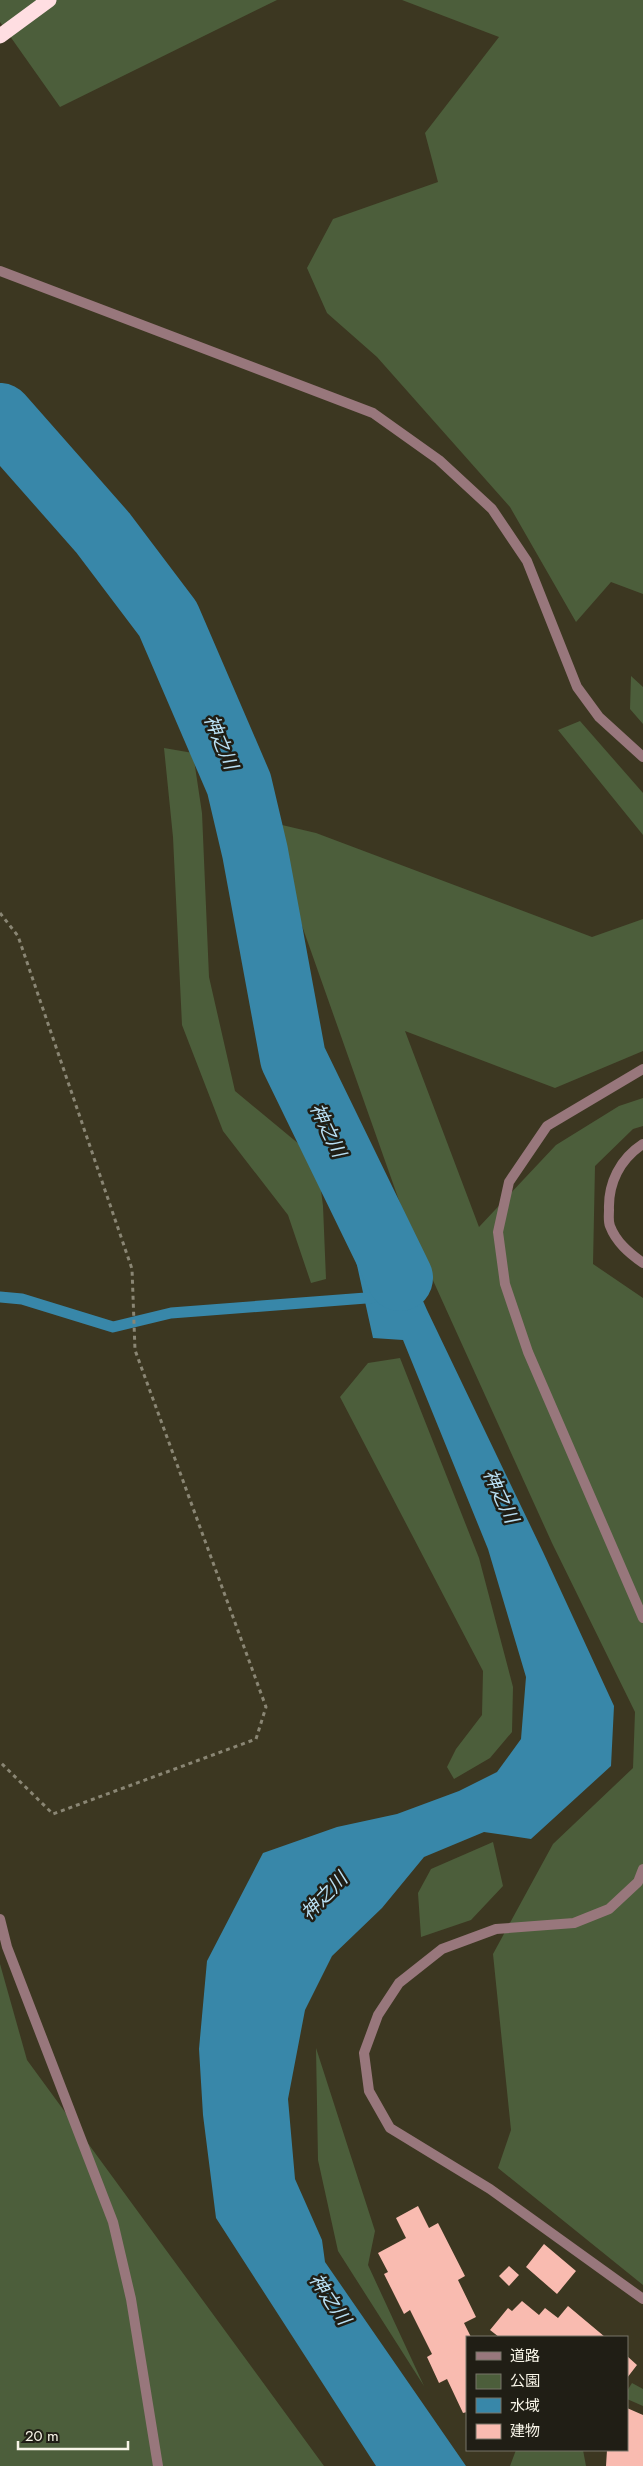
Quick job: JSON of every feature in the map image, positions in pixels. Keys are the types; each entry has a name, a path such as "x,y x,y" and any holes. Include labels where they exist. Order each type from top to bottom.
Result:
{"highway":[{"path":"0,36 49,0"}],"street":[{"path":"0,271 372,413 440,460 492,509 527,561 577,687 599,717 643,757"},
{"path":"643,1069 547,1126 509,1182 498,1232 505,1284 528,1352 643,1618"},
{"path":"643,1144 631,1152 616,1172 608,1197 610,1225 625,1251 643,1263"},
{"path":"643,1869 638,1882 609,1909 574,1923 496,1929 442,1949 399,1983 378,2015 364,2053 369,2091 390,2128 490,2190 643,2299"},
{"path":"0,1919 7,1947 113,2222 131,2299 158,2466"}],"path":[{"path":"0,913 18,936 132,1269 135,1350 266,1707 256,1739 53,1814 0,1762"}],"green space":[{"path":"0,0 277,0 60,107 0,22"},
{"path":"402,0 643,0 643,594 611,582 576,622 510,507 377,357 327,313 307,268 333,219 438,182 425,133 499,37"},
{"path":"631,676 643,687 643,724 630,709"},
{"path":"580,721 643,793 643,835 558,730"},
{"path":"164,748 193,753 202,813 209,977 235,1091 317,1159 323,1206 326,1279 311,1283 288,1215 223,1131 182,1025 173,837"},
{"path":"265,821 316,833 592,937 643,919 643,1051 555,1088 405,1031 479,1227 556,1145 619,1106 643,1098 643,1126 633,1129 595,1166 593,1264 643,1298 643,2285 498,2168 511,2130 493,1954 553,1844 633,1768 635,1712 552,1543 407,1223"},
{"path":"400,1358 479,1558 513,1687 512,1732 490,1758 454,1779 447,1767 456,1749 482,1715 483,1671 340,1397 368,1363"},
{"path":"493,1842 503,1886 471,1920 421,1937 418,1893 431,1869"},
{"path":"0,1964 27,2060 324,2466 0,2466"},
{"path":"316,2048 375,2231 368,2265 424,2386 338,2251 318,2160"},
{"path":"632,2383 643,2389 643,2406 628,2399 628,2389"},
{"path":"516,2451 583,2451 586,2466 510,2466"}],"water":[{"path":"376,1194 427,1310 543,1552 614,1706 611,1766 531,1839 484,1832 424,1857 382,1908 332,1956 305,2010 288,2099 295,2179 322,2240 325,2262 466,2466 376,2466 216,2218 203,2115 199,2049 207,1961 263,1853 337,1827 397,1814 459,1791 497,1772 521,1739 526,1677 488,1549 403,1340 373,1338 342,1197"}],"building":[{"path":"418,2206 429,2228 438,2223 465,2276 458,2280 476,2317 464,2323 470,2336 466,2336 466,2412 463,2413 447,2379 439,2383 427,2357 432,2354 410,2310 404,2314 384,2274 388,2272 378,2253 406,2238 396,2218"},
{"path":"544,2244 576,2271 557,2294 526,2267"},
{"path":"509,2266 519,2275 509,2286 499,2276"},
{"path":"522,2301 539,2315 545,2308 558,2318 568,2306 604,2336 498,2336 490,2330 508,2308 512,2311"},
{"path":"628,2357 637,2365 628,2377"},
{"path":"628,2408 643,2415 643,2466 606,2466 607,2451 628,2451"}],"waterway":[{"name":"神之川","path":"0,416 103,533 168,619 239,784 255,852 293,1058 400,1278"},
{"path":"0,1297 22,1299 113,1327 171,1313 379,1297"}]}
